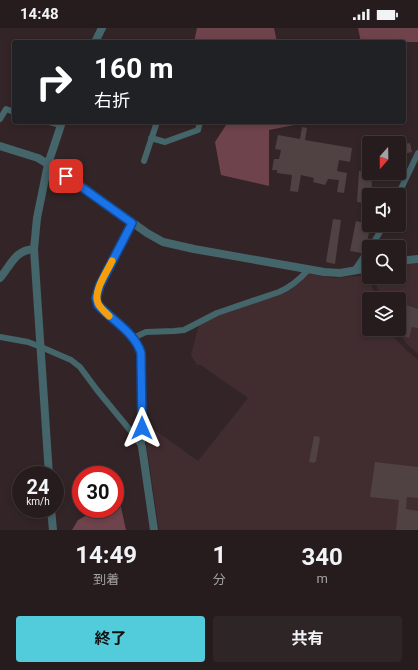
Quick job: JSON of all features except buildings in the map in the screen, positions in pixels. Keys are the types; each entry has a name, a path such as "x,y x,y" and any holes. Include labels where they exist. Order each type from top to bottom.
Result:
{"street":[{"path":"96,40 102,28"},
{"path":"0,119 6,109 12,111"},
{"path":"48,466 34,249 37,218 48,164 61,124"},
{"path":"144,162 156,124"},
{"path":"151,138 165,142 198,130 200,124"},
{"path":"0,146 38,158 132,223 164,242 177,246 309,269 340,273 362,269"},
{"path":"401,188 418,153"},
{"path":"132,223 100,285 96,298 98,305 137,342 141,353 142,447 154,530"},
{"path":"0,278 18,254 24,250 34,249"},
{"path":"406,260 418,258"},
{"path":"354,271 362,260"},
{"path":"133,338 146,332 184,330 217,313 288,288 309,269"},
{"path":"0,337 41,346 71,360 80,367 142,447"},
{"path":"52,518 53,530"}],"shaded area":[{"path":"197,28 274,28 277,40 194,40"},
{"path":"358,28 418,28 418,42 406,42 406,40 361,40"},
{"path":"227,124 294,124 269,130 269,186 221,175 215,142"},
{"path":"418,263 418,354 401,336 406,336 406,292 379,292 376,284 406,284 406,265"},
{"path":"308,274 335,278 362,275 362,284 371,284 374,292 362,292 362,336 394,336 405,349 418,360 418,530 159,530 146,442 145,423 198,461 248,398 201,365 197,365 191,355 199,324 222,313 236,310 280,294"},
{"path":"82,518 123,518 126,530 72,530 78,520"}],"slow traffic":[{"path":"109,316 98,305 96,298 100,285 112,261"}],"route":[{"path":"66,176 132,223 100,285 96,298 98,305 137,342 139,346 141,353 142,428"}]}
